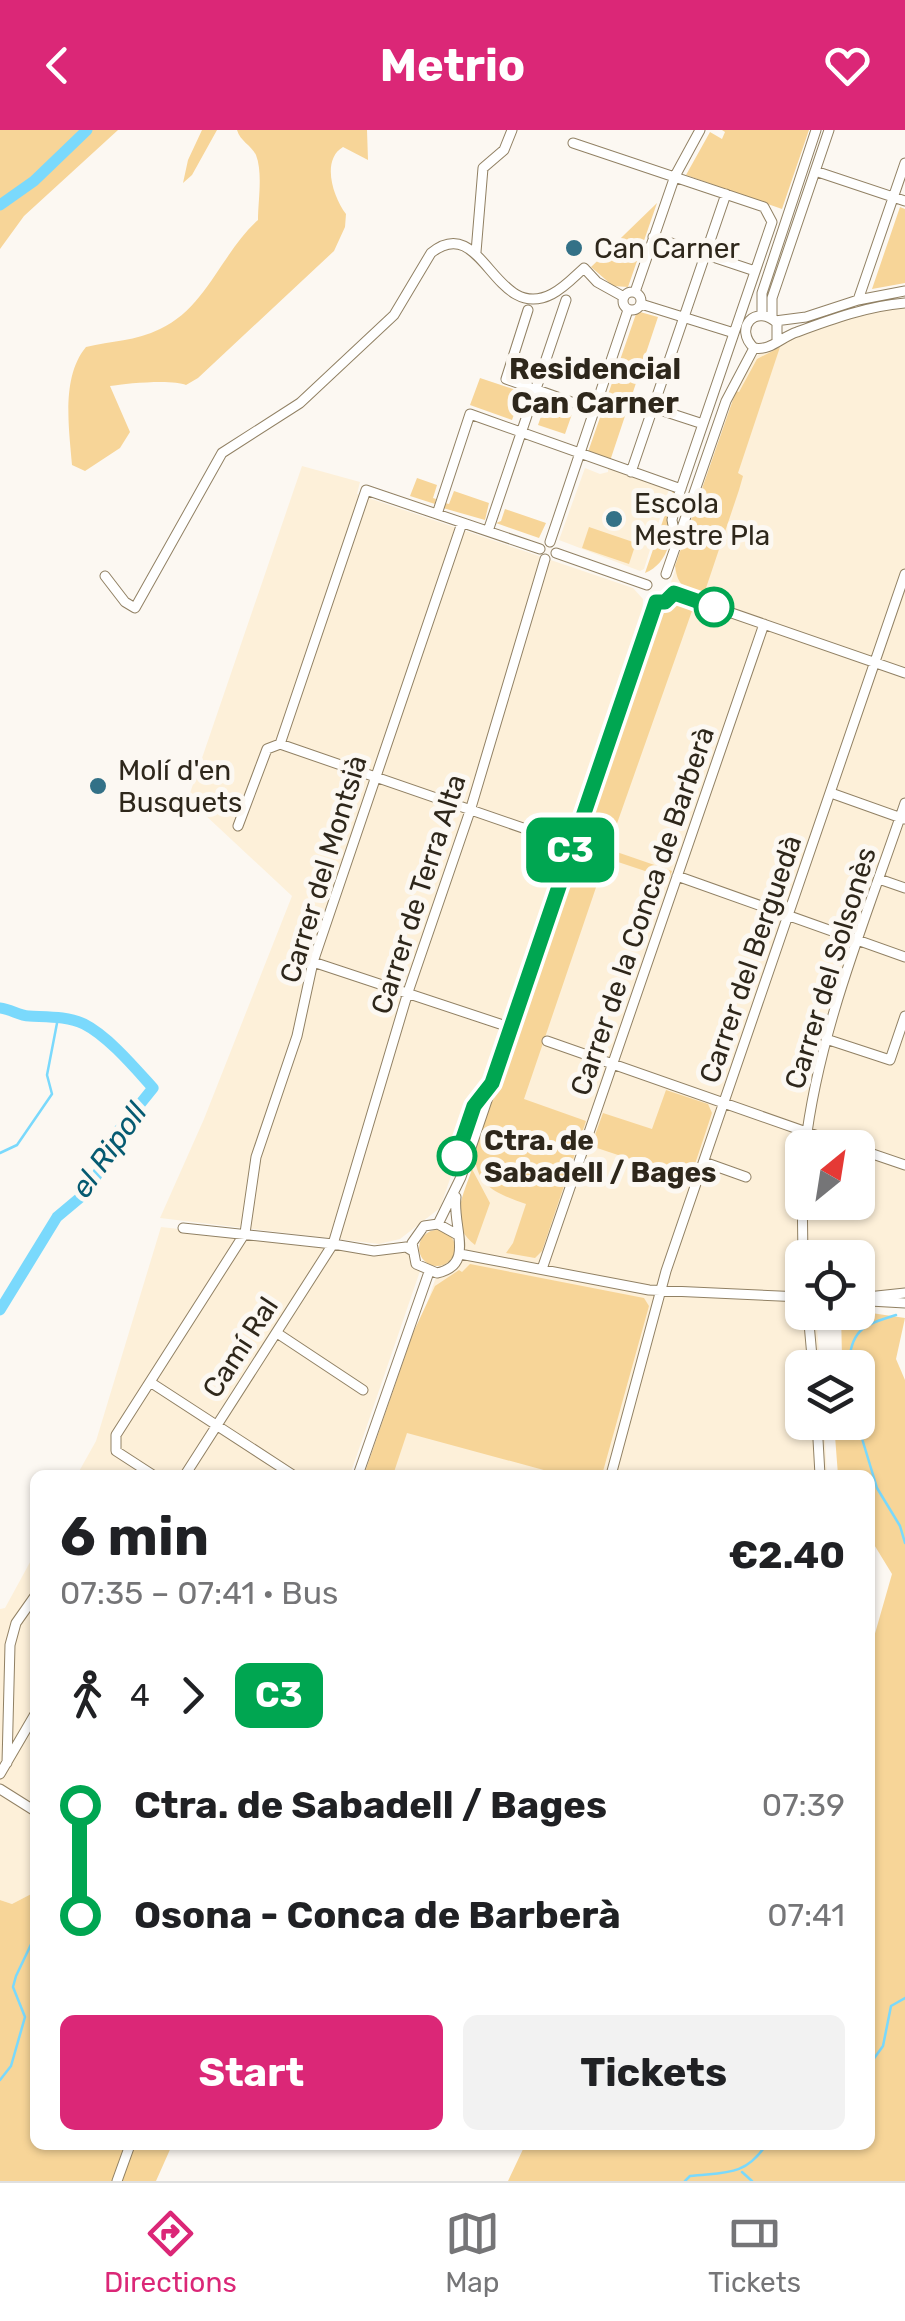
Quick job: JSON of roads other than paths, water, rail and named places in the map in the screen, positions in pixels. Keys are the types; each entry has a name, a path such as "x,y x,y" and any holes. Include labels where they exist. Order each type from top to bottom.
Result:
{"street":[{"path":"476,252 483,168 504,150 512,130"},
{"path":"635,292 675,176 700,130"},
{"path":"777,340 779,329 770,318 762,293 816,130"},
{"path":"770,318 772,298 829,130"},
{"path":"573,144 764,207 772,222 681,489 672,520 676,541"},
{"path":"858,300 905,164"},
{"path":"815,171 905,201"},
{"path":"631,472 726,194"},
{"path":"654,237 755,271"},
{"path":"105,576 128,606 135,608 224,451 300,403 394,315 434,250 455,244 476,252 498,281 517,295 549,296 584,268 597,282 624,296 635,292"},
{"path":"628,310 641,304 635,292"},
{"path":"754,348 745,337 745,326 752,317 806,317 858,300 905,292"},
{"path":"624,296 622,302 628,310"},
{"path":"488,531 566,300"},
{"path":"754,348 769,348 777,340 851,313 905,303"},
{"path":"641,304 734,333"},
{"path":"528,310 506,379 594,410"},
{"path":"628,310 550,542 556,553 647,585"},
{"path":"666,574 726,401 754,348"},
{"path":"654,408 702,424"},
{"path":"437,514 470,414 681,489"},
{"path":"280,744 366,490 488,531 552,558 556,553"},
{"name":"Carrer del Montsià","path":"245,1234 256,1157 296,1036 313,962 462,522"},
{"path":"542,554 543,544 550,542"},
{"name":"Carrer de Terra Alta","path":"333,1244 408,992 470,811 542,554"},
{"path":"666,574 675,585 674,593 665,602 656,602 647,593 647,585 654,576 666,574"},
{"name":"Carrer del Berguedà","path":"611,1470 660,1291 905,574"},
{"path":"674,593 905,674"},
{"path":"457,1188 456,1234 460,1254 451,1268 429,1272 416,1264 411,1250 418,1231 438,1224 457,1188 656,602"},
{"name":"Carrer de la Conca de Barberà","path":"542,1269 764,624"},
{"path":"238,826 267,749 280,744 572,845"},
{"path":"831,793 903,818"},
{"name":"Carrer del Solsonès","path":"806,1130 826,1039 905,803"},
{"path":"676,876 905,957"},
{"path":"879,880 905,888"},
{"path":"313,962 500,1024"},
{"path":"826,1039 890,1060 905,1016"},
{"path":"547,1041 800,1130"},
{"path":"875,1155 905,1165"},
{"path":"704,1162 746,1176"},
{"path":"438,1224 456,1234"},
{"path":"183,1228 374,1252 411,1250"},
{"path":"135,1470 116,1451 116,1436 245,1234"},
{"name":"Camí Ral","path":"187,1470 333,1244"},
{"path":"460,1254 660,1291 785,1296"},
{"path":"360,1470 429,1272"},
{"path":"875,1296 905,1292"},
{"path":"875,1300 905,1303"},
{"path":"276,1334 364,1390"},
{"path":"150,1382 285,1470"},
{"path":"817,1440 820,1470"},
{"path":"6,1763 4,1683 12,1635 30,1604"},
{"path":"0,1774 30,1722"},
{"path":"0,1789 30,1807"},
{"path":"117,2181 128,2150"}],"waterway":[{"name":"el Ripoll","path":"0,205 34,181 87,130"},
{"name":"el Ripoll","path":"0,1008 25,1016 64,1018 84,1024 112,1044 153,1088 107,1145 104,1162 88,1191 57,1217 0,1310"},
{"path":"0,1153 17,1145 52,1094 47,1075 58,1018"},
{"path":"851,1350 860,1331 896,1315"},
{"path":"862,1440 872,1470"},
{"path":"875,1481 905,1543"},
{"path":"0,2080 11,2066 25,2017 13,1987 30,1947"},
{"path":"875,2057 883,2046 891,2006 905,1998"},
{"path":"685,2181 690,2176 742,2168 762,2150"},
{"path":"742,2172 752,2181"}],"place":[{"name":"Can Carner","path":"574,248"},
{"name":"Escola Mestre Pla","path":"614,519"},
{"name":"Molí d'en Busquets","path":"98,786"},
{"name":"Ctra. de Sabadell / Bages","path":"457,1156"}],"district":[{"name":"Residencial Can Carner","path":"595,386"}]}
